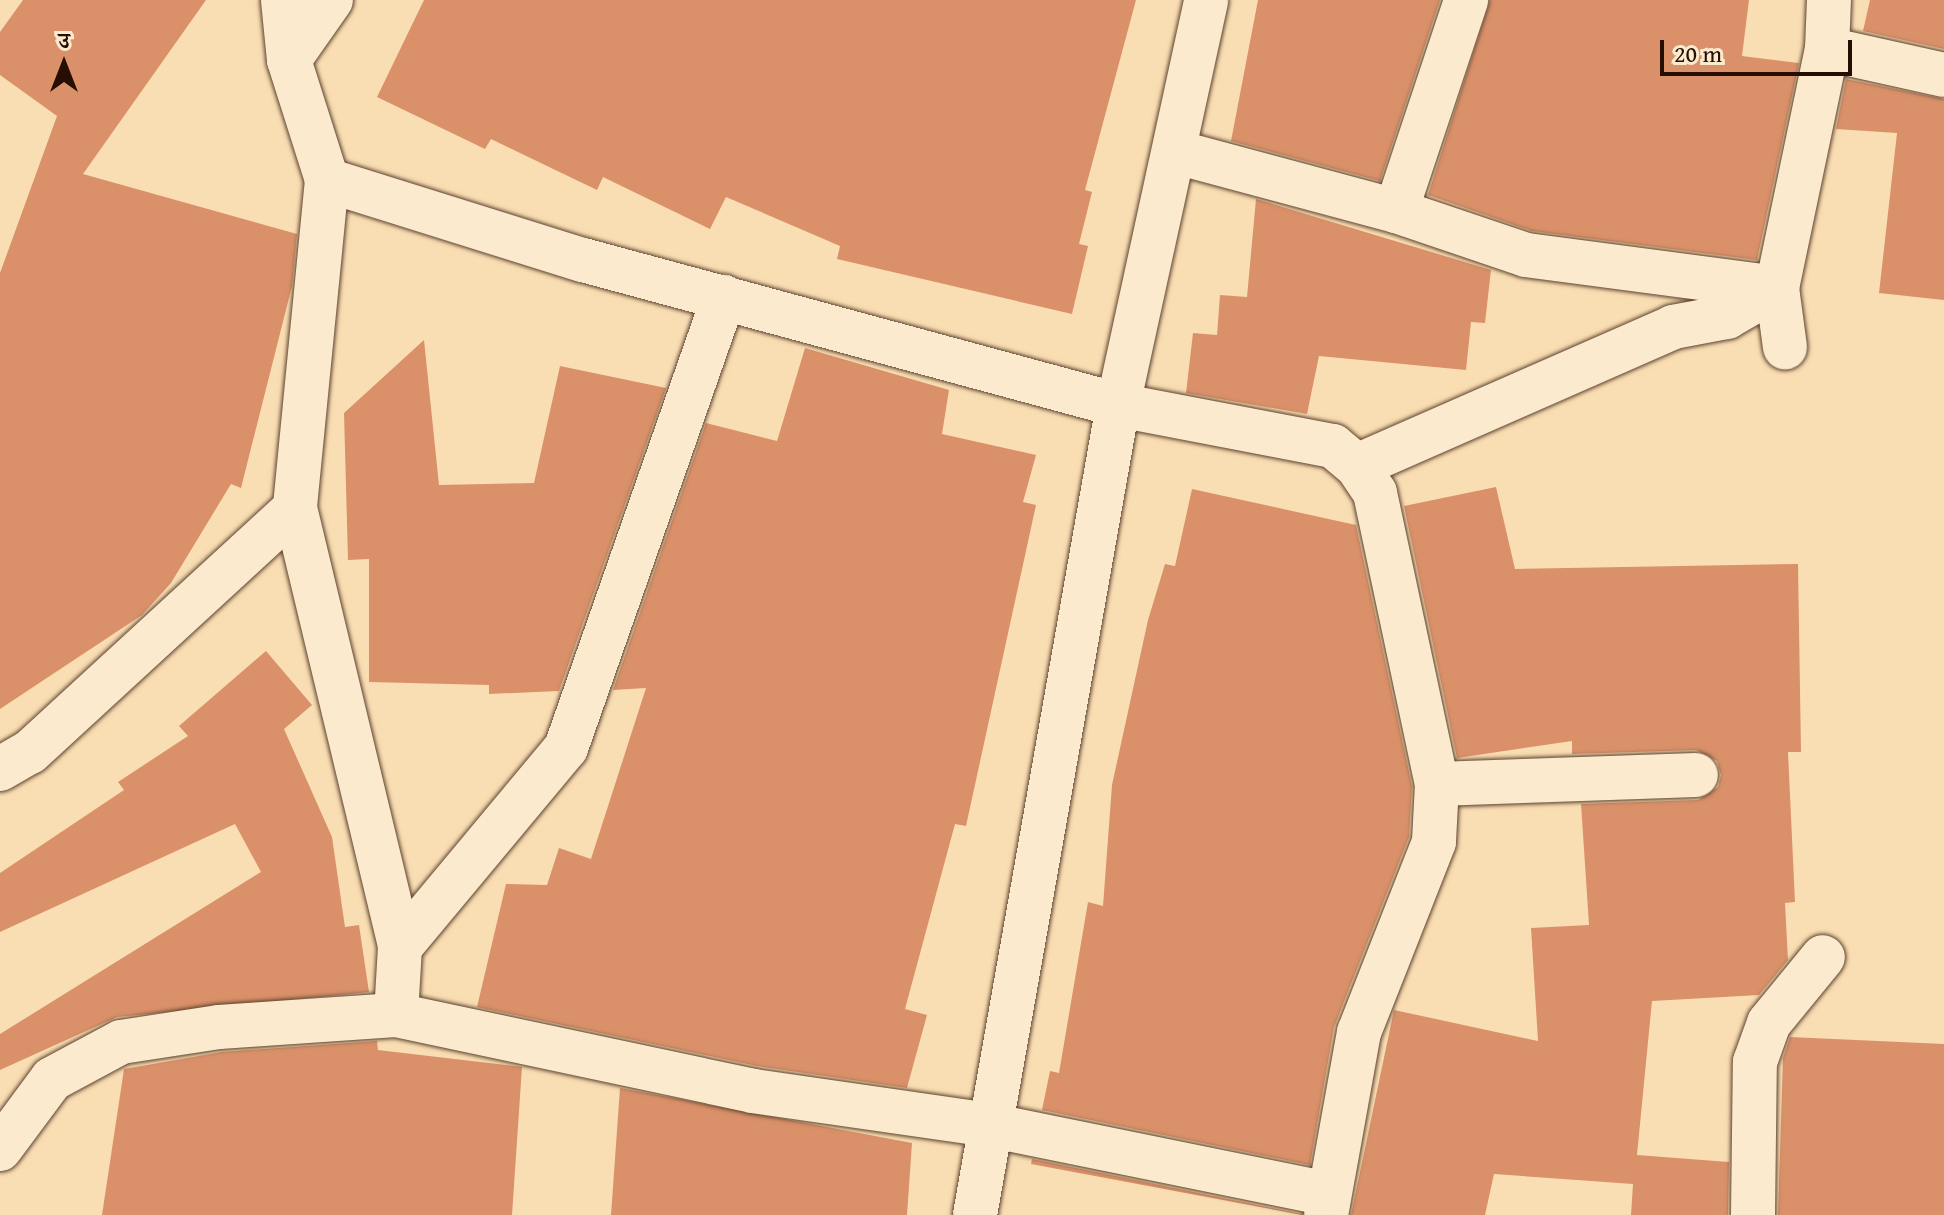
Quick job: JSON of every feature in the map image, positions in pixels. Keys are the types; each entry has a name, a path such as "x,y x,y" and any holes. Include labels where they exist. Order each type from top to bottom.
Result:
{"street":[{"path":"283,0 289,60 327,180 295,508 400,947 396,1015"},
{"path":"289,60 331,0"},
{"path":"975,1215 1118,405 1176,152 1206,0"},
{"path":"1396,211 1466,0"},
{"path":"1785,347 1777,288 1827,49 1829,0"},
{"path":"1827,49 1944,75"},
{"path":"1176,152 1396,211 1526,255 1777,288"},
{"path":"0,1149 52,1079 121,1042 219,1027 396,1015 753,1091 989,1125 1327,1205 1359,1032 1434,842 1437,784 1375,493 1357,466 1333,446 1118,405 724,297 327,180"},
{"path":"1357,466 1673,327 1727,317 1777,288"},
{"path":"400,947 566,748 724,297"},
{"path":"0,769 30,752 295,508"},
{"path":"1437,784 1696,775"},
{"path":"1753,1215 1755,1062 1769,1023 1823,957"}],"building":[{"path":"23,0 206,0 83,174 297,234 292,286 241,488 231,484 171,583 142,615 0,709 0,273 57,116 0,75 0,32"},
{"path":"424,0 1136,0 1085,190 1092,192 1079,244 1088,246 1072,314 837,259 840,246 726,197 710,229 603,177 597,190 491,139 485,149 377,97"},
{"path":"1258,0 1440,0 1380,181 1231,141"},
{"path":"1490,0 1749,0 1742,56 1799,63 1757,260 1532,231 1428,195"},
{"path":"1870,0 1944,0 1944,49 1863,31"},
{"path":"1846,79 1944,99 1944,300 1879,293 1897,133 1836,129"},
{"path":"1256,199 1491,270 1485,323 1471,322 1466,370 1319,356 1307,414 1186,393 1193,333 1217,335 1220,295 1247,297"},
{"path":"424,340 439,485 534,483 560,366 666,388 559,691 489,694 489,685 369,682 369,559 348,560 344,413"},
{"path":"805,348 949,390 942,434 1036,455 1023,502 1036,505 966,826 955,824 905,1009 927,1015 907,1088 757,1066 477,1007 506,884 547,885 559,848 591,859 646,688 613,690 706,423 777,441"},
{"path":"1496,487 1515,569 1798,564 1801,752 1788,752 1795,902 1785,903 1788,960 1759,995 1652,1001 1637,1155 1729,1162 1728,1215 1631,1215 1633,1184 1494,1174 1485,1215 1351,1215 1394,1010 1538,1041 1531,928 1589,925 1581,804 1698,800 1718,787 1721,775 1717,761 1696,750 1572,754 1572,741 1457,758 1404,506"},
{"path":"1192,489 1356,525 1412,786 1409,837 1334,1027 1310,1165 1042,1110 1050,1071 1059,1073 1088,902 1103,906 1112,785 1148,620 1165,564 1175,566"},
{"path":"266,651 312,705 284,729 332,837 345,927 359,925 369,992 117,1017 0,1070 0,1034 261,872 235,824 0,932 0,873 124,790 118,782 188,736 179,726"},
{"path":"1790,1037 1944,1044 1944,1215 1778,1215 1783,1058"},
{"path":"377,1041 378,1050 522,1067 512,1215 102,1215 124,1069 222,1052"},
{"path":"620,1088 912,1143 907,1215 611,1215"},
{"path":"1032,1159 1302,1214 1302,1215 1031,1164"}]}
